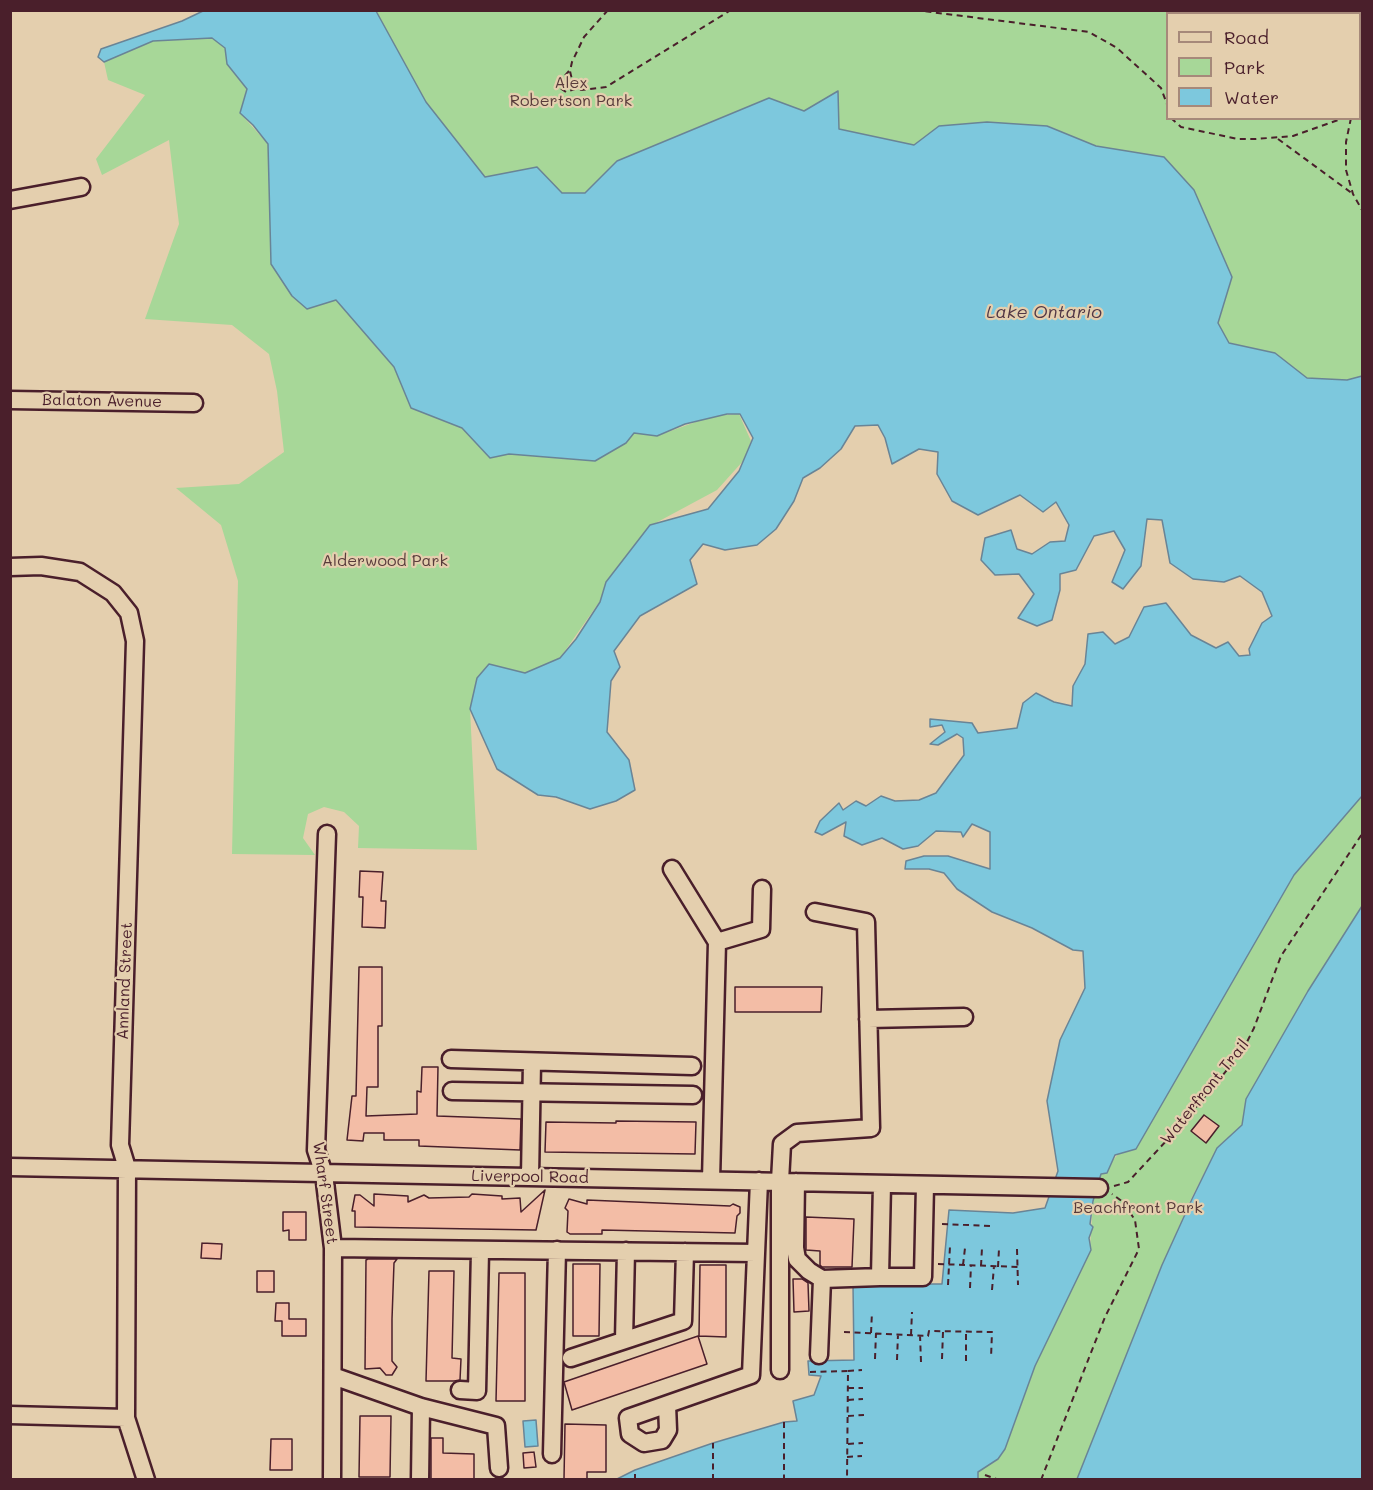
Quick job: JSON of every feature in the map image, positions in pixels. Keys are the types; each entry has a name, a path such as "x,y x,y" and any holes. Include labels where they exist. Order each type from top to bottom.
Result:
{"street":[{"path":"10,200 81,187"},
{"name":"Balaton Avenue","path":"10,400 194,403"},
{"name":"Annland Street","path":"10,567 41,566 80,572 113,593 129,613 135,641 120,1145 127,1168 126,1418 146,1479"},
{"name":"Wharf Street","path":"327,834 316,1150 324,1174 333,1248 332,1479"},
{"path":"672,869 717,942 711,1180"},
{"path":"717,942 761,929 762,889"},
{"path":"815,912 866,922 872,1128 797,1133 782,1144 797,1258 809,1271 822,1279 923,1277 924,1185"},
{"path":"868,1019 964,1017"},
{"path":"451,1059 692,1066"},
{"path":"530,1177 532,1062"},
{"path":"452,1091 693,1095"},
{"name":"Liverpool Road","path":"10,1167 1099,1188"},
{"path":"667,1405 751,1375 759,1181"},
{"path":"780,1370 788,1182"},
{"path":"880,1277 882,1184"},
{"path":"333,1248 756,1253"},
{"path":"552,1454 557,1250"},
{"path":"460,1390 477,1391 480,1251"},
{"path":"624,1340 626,1251"},
{"path":"571,1358 683,1321 685,1252"},
{"path":"819,1355 822,1279"},
{"path":"333,1376 421,1407 496,1426 499,1468"},
{"path":"420,1479 421,1407"},
{"path":"10,1415 126,1418"}],"path":[{"path":"608,10 584,37 570,71 562,79 560,88 566,92 578,88 585,90 606,87 732,10"},
{"path":"915,10 1089,32 1118,48 1161,88 1166,104"},
{"path":"570,71 578,88"},
{"path":"1173,120 1181,127 1238,139 1278,138 1310,132 1339,120"},
{"path":"1352,120 1346,170 1353,194 1362,210"},
{"path":"1278,138 1353,194"},
{"name":"Waterfront Trail","path":"1099,1188 1128,1182 1182,1124 1242,1052 1254,1028 1275,967 1362,834"},
{"path":"1041,1479 1105,1317 1138,1249 1138,1227 1130,1210 1119,1198 1099,1188"},
{"path":"942,1224 990,1226"},
{"path":"948,1286 950,1246"},
{"path":"963,1265 965,1248"},
{"path":"981,1266 982,1248"},
{"path":"992,1290 999,1249"},
{"path":"1017,1249 1018,1285"},
{"path":"938,1264 1018,1267"},
{"path":"970,1288 971,1266"},
{"path":"871,1333 872,1312"},
{"path":"911,1335 912,1312"},
{"path":"844,1332 928,1336 929,1331 992,1332 992,1358"},
{"path":"942,1359 943,1331"},
{"path":"966,1331 966,1361"},
{"path":"875,1359 876,1333"},
{"path":"897,1334 897,1360"},
{"path":"920,1335 921,1362"},
{"path":"810,1372 862,1370"},
{"path":"847,1479 848,1371"},
{"path":"848,1389 863,1388"},
{"path":"848,1400 863,1399"},
{"path":"847,1416 864,1415"},
{"path":"784,1422 784,1479"},
{"path":"696,1479 712,1479 713,1443"},
{"path":"847,1444 863,1443"},
{"path":"847,1457 862,1456"},
{"path":"635,1470 635,1479"},
{"path":"985,1475 999,1479"}],"green space":[{"name":"Alex Robertson Park","path":"364,11 1362,11 1362,411 1246,381 914,145 878,138 653,180 504,219"},
{"name":"Alderwood Park","path":"212,38 225,48 227,64 247,89 240,113 268,144 336,300 394,367 411,408 462,428 490,458 509,454 595,461 634,433 657,436 712,416 739,414 751,441 744,460 717,490 650,526 606,582 600,601 560,658 525,673 489,664 477,678 470,709 477,850 358,848 359,826 344,812 324,807 308,814 303,838 315,855 232,854 238,581 221,525 176,488 239,484 284,452 277,391 269,354 232,325 145,319 179,224 169,140 102,175 96,159 145,95 108,80 104,62 152,41"},
{"name":"Beachfront Park","path":"1362,796 1362,906 1308,991 1246,1099 1242,1125 1217,1148 1191,1199 1162,1265 1077,1479 978,1479 978,1472 998,1459 1005,1449 1035,1366 1090,1248 1093,1201 1101,1174 1107,1173 1109,1165 1120,1152 1294,875"}],"water":[{"name":"Lake Ontario","path":"203,11 376,11 426,102 485,177 537,167 562,193 585,193 617,161 769,98 804,111 838,91 839,129 914,145 939,126 987,122 1047,126 1096,146 1164,157 1194,190 1232,277 1218,323 1229,343 1275,353 1307,378 1347,380 1362,376 1362,796 1294,875 1136,1149 1115,1155 1107,1173 1101,1174 1093,1201 1090,1224 1093,1227 1089,1238 1091,1250 1035,1366 1005,1449 998,1459 978,1472 978,1479 617,1479 635,1470 713,1443 784,1422 797,1421 793,1401 814,1395 821,1376 809,1375 808,1361 854,1360 853,1284 942,1284 949,1210 1013,1213 1045,1208 1058,1171 1047,1101 1060,1040 1085,988 1083,951 1073,950 1032,928 992,912 957,889 944,873 929,869 905,869 906,861 924,856 948,856 990,869 990,832 972,824 963,837 961,832 936,831 918,846 903,849 882,838 862,845 844,836 846,822 822,835 815,832 820,821 839,803 843,810 856,801 866,806 881,796 895,801 919,800 936,793 964,755 963,738 957,734 938,745 930,744 945,732 942,725 930,727 930,719 972,723 978,733 1017,728 1023,703 1036,693 1054,702 1072,706 1073,686 1085,664 1088,634 1103,632 1115,644 1129,637 1144,607 1166,603 1191,635 1216,648 1228,642 1239,656 1250,655 1249,649 1262,623 1272,616 1262,592 1240,576 1224,582 1193,579 1170,563 1162,520 1147,519 1141,566 1123,589 1112,582 1125,550 1114,531 1094,536 1076,570 1060,574 1060,590 1052,620 1037,626 1018,618 1034,594 1019,574 995,575 981,560 985,538 1011,530 1017,549 1032,554 1050,542 1065,541 1069,525 1056,502 1043,512 1020,495 978,515 952,501 937,474 938,452 919,449 892,464 885,438 878,425 855,426 841,449 820,468 803,478 794,501 776,529 757,545 725,550 703,544 690,560 697,584 640,616 614,651 620,667 611,681 607,732 629,760 635,790 616,801 590,809 556,797 538,795 497,769 470,709 477,678 489,664 525,673 560,658 576,639 600,602 606,582 650,525 708,509 739,471 753,438 740,414 727,414 685,424 657,436 634,433 626,443 595,461 509,454 490,458 462,428 411,408 394,367 336,300 307,309 292,296 271,264 268,144 240,113 247,89 227,64 225,48 212,38 153,41 104,62 98,57 101,49 182,21"},
{"path":"1362,906 1362,1479 1077,1479 1162,1265 1217,1148 1242,1125 1246,1099 1308,991"},
{"path":"536,1420 538,1446 525,1447 523,1421"}],"building":[{"path":"360,871 383,872 381,901 386,901 385,928 362,927 363,897 359,897"},
{"path":"359,967 382,967 382,1026 378,1026 378,1087 367,1087 366,1116 417,1114 417,1091 421,1092 422,1067 438,1067 437,1116 521,1119 520,1150 419,1146 419,1140 384,1140 384,1133 364,1133 363,1141 347,1140 352,1096 356,1096"},
{"path":"735,987 822,987 821,1012 735,1012"},
{"path":"1204,1115 1219,1126 1206,1143 1191,1131"},
{"path":"616,1121 696,1122 695,1154 545,1152 546,1122 616,1123"},
{"path":"545,1190 536,1230 355,1227 355,1211 352,1211 355,1195 360,1195 374,1206 374,1194 408,1196 408,1202 424,1195 429,1198 469,1197 472,1194 502,1196 502,1199 520,1198 521,1212"},
{"path":"569,1199 587,1204 587,1200 730,1206 733,1204 740,1207 740,1213 737,1216 735,1233 602,1230 602,1234 570,1234 567,1232 568,1211 565,1208"},
{"path":"283,1212 306,1212 306,1240 289,1240 289,1230 283,1231"},
{"path":"806,1217 854,1219 852,1267 822,1267 820,1251 806,1250"},
{"path":"202,1243 222,1244 221,1259 201,1258"},
{"path":"397,1259 394,1263 392,1361 397,1367 392,1375 386,1375 380,1368 365,1369 366,1260"},
{"path":"573,1264 600,1264 599,1336 573,1336"},
{"path":"700,1265 726,1265 726,1337 699,1336"},
{"path":"257,1271 274,1271 274,1292 257,1292"},
{"path":"429,1271 454,1271 452,1358 461,1359 460,1380 426,1381"},
{"path":"499,1273 525,1273 525,1401 496,1401"},
{"path":"793,1279 802,1279 808,1283 809,1311 794,1312"},
{"path":"276,1303 289,1303 289,1319 306,1319 306,1336 282,1336 282,1321 275,1321"},
{"path":"698,1336 707,1364 572,1410 564,1382"},
{"path":"360,1416 391,1416 390,1477 359,1477"},
{"path":"565,1424 606,1425 606,1472 587,1472 587,1479 564,1479"},
{"path":"431,1438 443,1438 443,1453 474,1454 474,1479 431,1479"},
{"path":"271,1439 292,1439 292,1470 270,1470"},
{"path":"534,1452 536,1467 524,1468 523,1453"}]}
